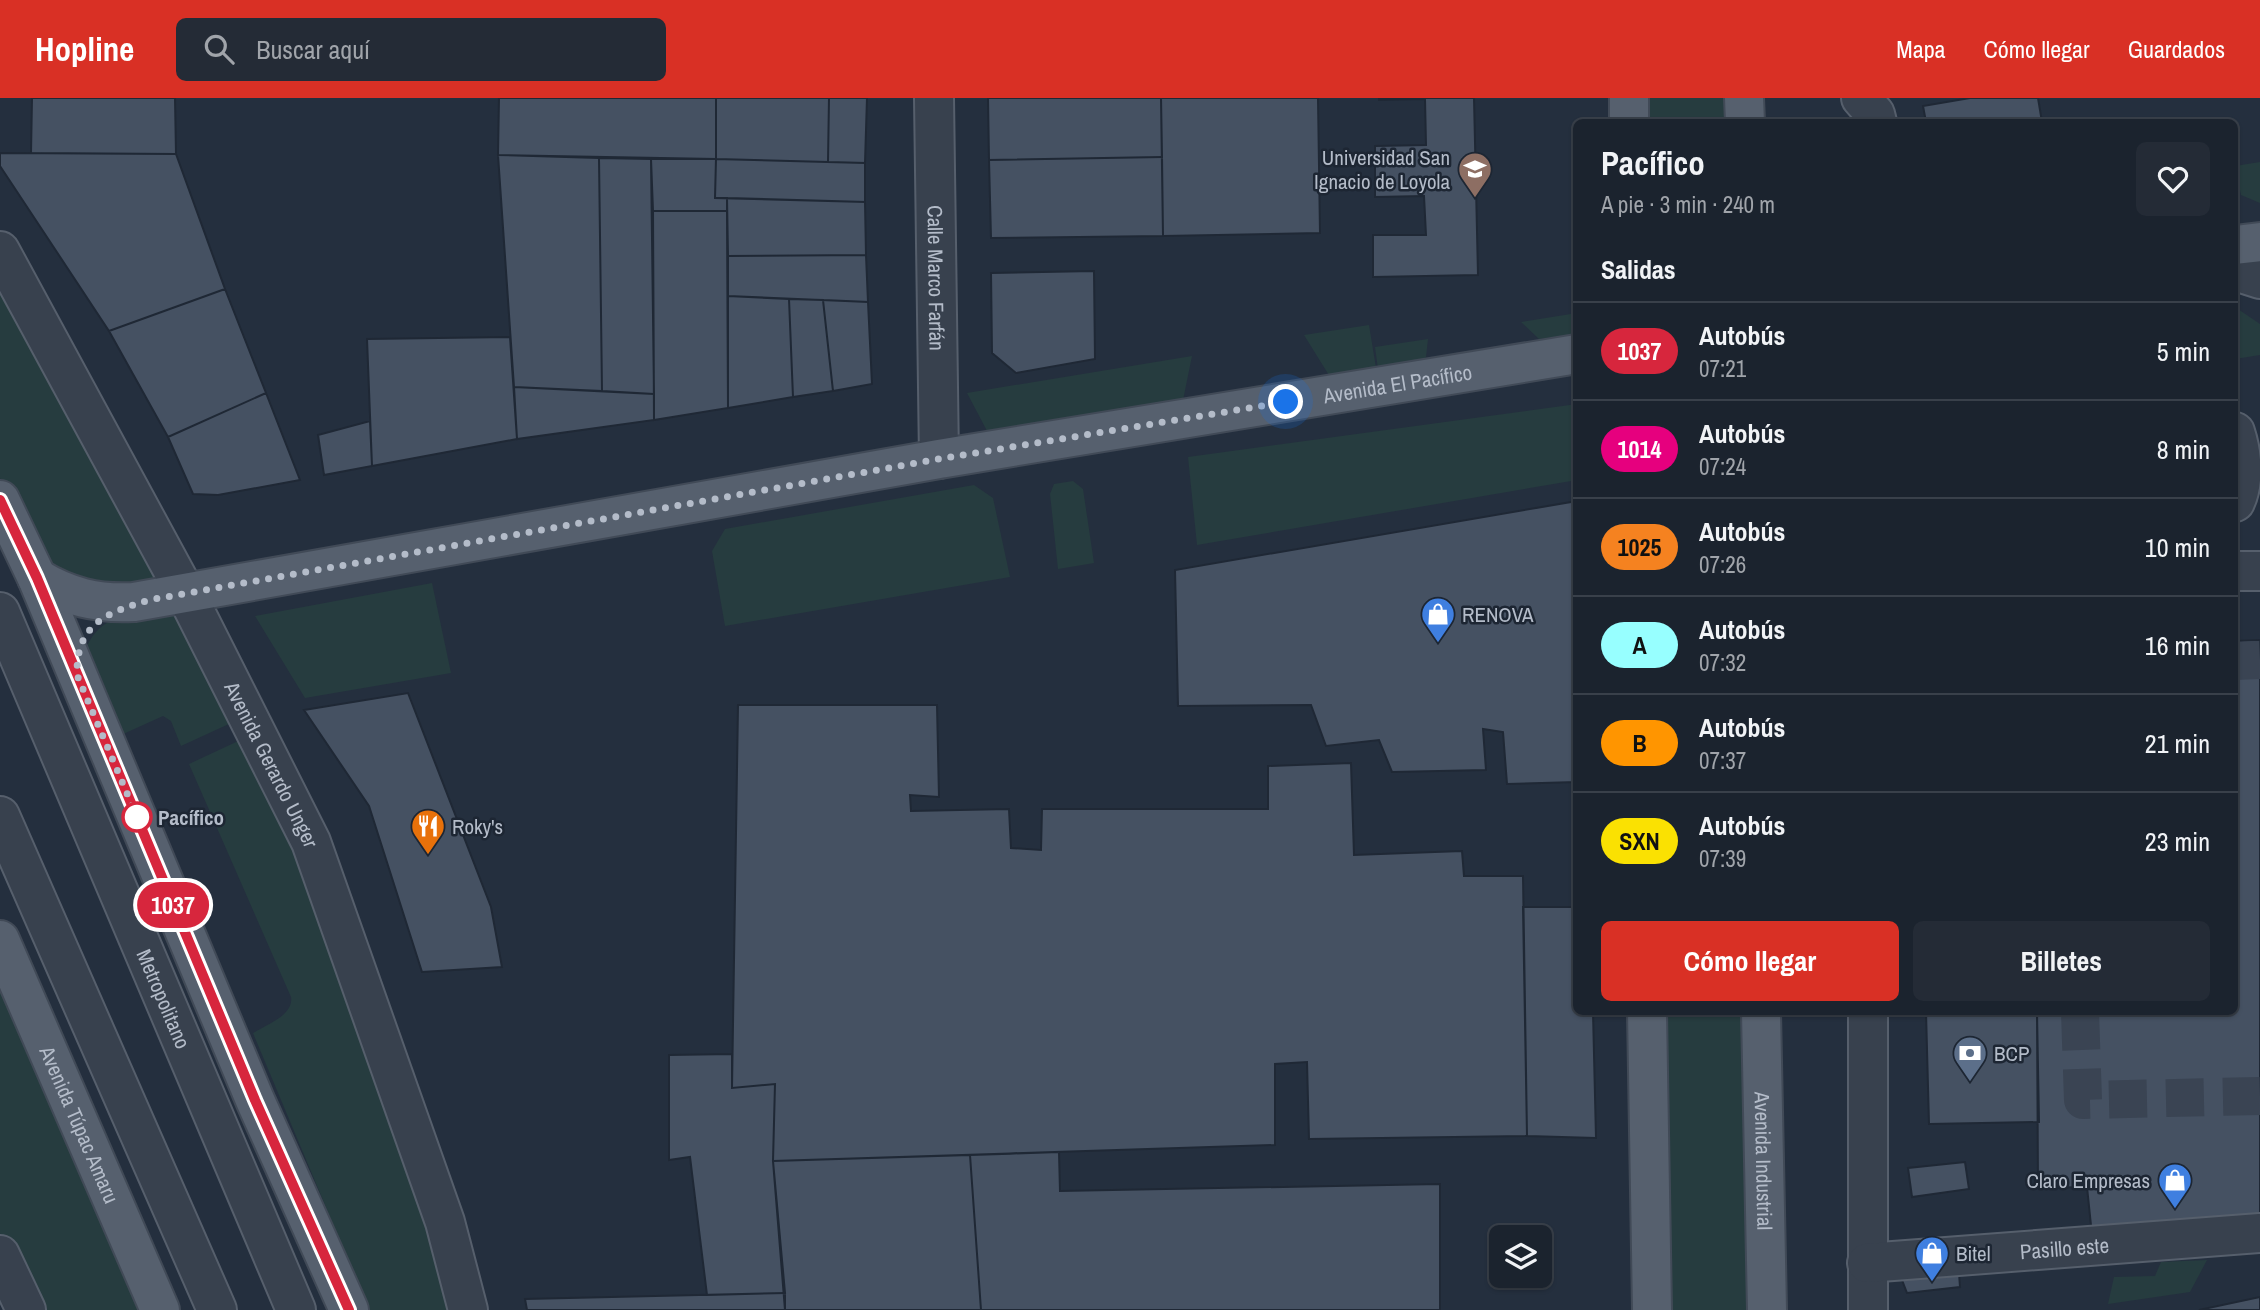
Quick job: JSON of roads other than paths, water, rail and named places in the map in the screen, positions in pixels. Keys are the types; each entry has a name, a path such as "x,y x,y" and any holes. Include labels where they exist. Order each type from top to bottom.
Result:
{"main road":[{"path":"1629,98 1629,119"},
{"path":"1744,98 1745,119"},
{"path":"2238,245 2260,242"},
{"name":"Avenida El Pacífico","path":"37,578 64,593 97,602 124,603 168,597 939,459 1573,355"},
{"path":"0,500 37,578 255,1100 349,1310"},
{"name":"Avenida El Pacífico","path":"77,675 81,641 90,628 117,611 168,597"},
{"name":"Avenida Túpac Amaru","path":"0,940 160,1310"},
{"path":"1647,1015 1652,1310"},
{"name":"Avenida Industrial","path":"1761,1015 1768,1310"}],"street":[{"name":"Calle Marco Farfán","path":"934,98 939,459"},
{"path":"1861,98 1876,119"},
{"name":"Avenida Gerardo Unger","path":"0,251 168,597 310,842 445,1222 468,1310"},
{"path":"2238,272 2260,279"},
{"path":"2238,424 2260,425"},
{"path":"2238,440 2241,468 2238,485"},
{"path":"2238,571 2260,571"},
{"name":"Metropolitano","path":"0,612 296,1310"},
{"path":"0,816 217,1310"},
{"path":"1868,1015 1868,1310"},
{"name":"Pasillo este","path":"1867,1263 2260,1233"},
{"path":"0,1255 26,1310"}],"tunnel":[{"path":"2238,661 2260,660"},
{"path":"2080,1015 2083,1100 2260,1096"}],"place":[{"name":"Universidad San Ignacio de Loyola","path":"1475,199"},
{"name":"RENOVA","path":"1438,644"},
{"name":"Pacífico","path":"137,817"},
{"name":"Roky's","path":"428,856"},
{"name":"BCP","path":"1970,1083"},
{"name":"Claro Empresas","path":"2175,1210"},
{"name":"Bitel","path":"1932,1283"}]}
